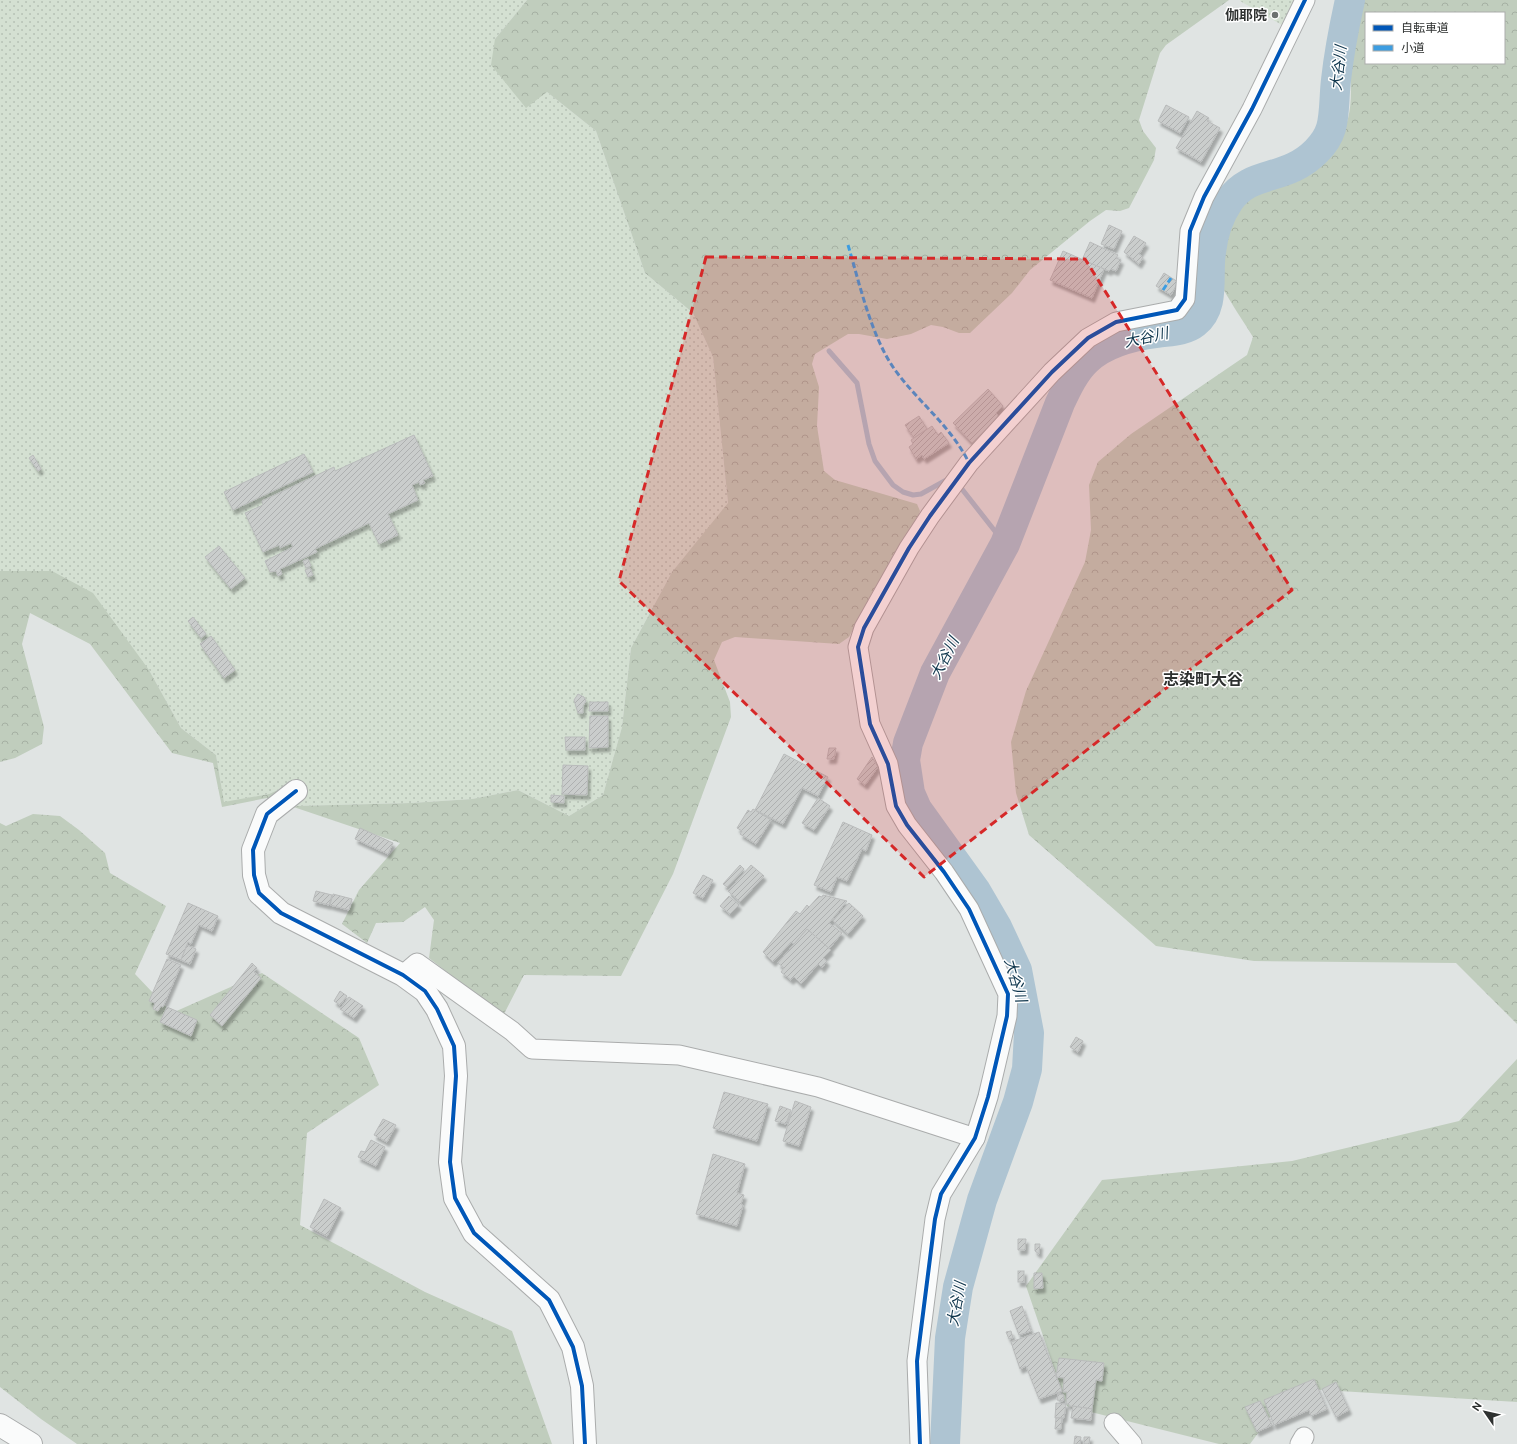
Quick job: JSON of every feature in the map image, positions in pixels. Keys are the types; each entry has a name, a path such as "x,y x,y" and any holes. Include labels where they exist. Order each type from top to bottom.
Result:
{"street":[{"path":"920,1444 917,1361 935,1219 941,1194 975,1138 988,1097 1007,1016 1008,994 969,909 944,872 907,825 896,806 888,764 870,724 858,647 864,628 909,548 930,516 969,463 1052,372 1088,338 1116,322 1177,310 1182,305 1185,299 1190,232 1204,197 1252,109 1305,0"},
{"path":"296,791 267,814 253,850 254,875 259,893 281,913 403,974 425,991 438,1009 454,1046 456,1076 450,1162 455,1198 474,1233 549,1300 573,1347 582,1386 585,1444"},
{"path":"403,974 417,963 512,1031 532,1048 679,1055 818,1087 975,1138"},
{"path":"1114,1423 1132,1444"},
{"path":"0,1425 31,1444"}],"highlighted area":[{"path":"706,257 1085,259 1292,590 924,877 619,581"}],"green space":[{"path":"0,0 527,0 495,39 547,92 596,131 645,273 693,313 713,357 728,504 672,572 631,648 622,727 603,795 569,816 518,790 472,799 411,803 294,806 289,784 269,794 224,803 216,755 181,728 149,670 52,571 0,571"},
{"path":"527,0 1229,0 1166,45 1160,53 1139,120 1143,131 1156,148 1154,160 1129,208 1120,211 1106,210 1090,221 1030,270 1012,293 970,333 959,333 943,327 931,325 911,334 887,339 859,334 848,334 815,354 812,364 819,387 817,426 824,471 835,480 917,504 920,511 918,518 872,593 849,637 839,644 735,637 722,642 714,660 730,702 731,717 673,874 621,976 524,975 503,1016 429,958 434,920 425,907 403,922 376,923 367,943 342,924 359,890 400,843 267,798 222,807 213,763 172,753 90,644 30,613 22,644 44,727 42,744 15,758 0,762 0,571 52,571 93,593 149,670 181,728 216,755 224,802 269,794 290,784 294,806 411,803 472,799 518,790 569,816 603,795 622,727 631,648 672,572 728,503 713,357 693,313 645,273 596,131 547,92 526,108 491,65 495,39"},
{"name":"伽耶院","path":"1296,0 1282,25 1240,1"},
{"path":"1359,0 1517,0 1517,1024 1456,963 1254,961 1156,946 1029,835 1016,793 1011,742 1026,691 1085,562 1091,530 1089,485 1098,462 1131,434 1247,355 1253,337 1229,299 1219,279 1218,261 1223,229 1231,211 1244,197 1266,185 1294,178 1310,172 1321,164 1334,149 1347,122 1351,101 1350,41"},
{"path":"33,814 60,816 79,830 105,853 110,873 166,906 135,974 172,1013 262,973 359,1038 379,1085 307,1133 300,1225 425,1292 512,1331 552,1444 77,1444 41,1419 0,1387 0,823 6,826"},
{"path":"1517,1059 1517,1402 1291,1388 1250,1444 1219,1444 1067,1406 1026,1286 1102,1180 1292,1161 1459,1121"}],"building":[{"path":"1166,105 1189,117 1180,133 1158,121"},
{"path":"1197,111 1209,118 1207,121 1220,128 1201,162 1176,148"},
{"path":"1109,225 1122,231 1114,249 1101,244"},
{"path":"1134,236 1146,243 1139,254 1143,257 1139,264 1124,252"},
{"path":"1090,242 1118,255 1116,258 1121,260 1116,271 1111,269 1109,271 1082,260"},
{"path":"1063,251 1104,269 1092,298 1050,280"},
{"path":"1164,273 1178,282 1171,295 1156,286"},
{"path":"988,389 1003,406 996,413 999,417 972,443 953,423"},
{"path":"919,416 927,429 914,438 905,425"},
{"path":"932,426 938,435 941,432 949,443 924,459 922,455 916,459 909,447 913,444 911,440"},
{"path":"414,435 433,476 423,480 425,483 420,485 419,482 412,485 418,500 388,514 398,535 379,544 369,523 315,549 317,552 280,569 282,574 278,576 276,571 270,572 265,561 293,547 291,543 280,548 279,545 263,552 245,513 263,505 262,501 334,467 335,471"},
{"path":"304,454 313,472 233,510 224,492"},
{"path":"33,455 41,469 38,471 29,458"},
{"path":"219,546 245,578 231,589 205,557"},
{"path":"308,559 311,566 306,568 303,561"},
{"path":"310,568 313,575 308,577 305,570"},
{"path":"193,617 206,634 201,638 188,621"},
{"path":"211,636 235,670 224,678 200,644"},
{"path":"578,694 584,697 586,701 583,706 583,713 578,713 574,700"},
{"path":"590,702 608,702 608,711 589,711"},
{"path":"590,716 608,716 608,747 589,748"},
{"path":"565,737 585,737 585,750 566,750"},
{"path":"829,748 836,748 834,759 827,759"},
{"path":"784,754 828,777 818,796 802,788 783,824 755,810"},
{"path":"872,757 878,767 865,785 857,779"},
{"path":"563,765 588,766 587,795 562,794"},
{"path":"551,795 564,796 564,803 551,802"},
{"path":"818,798 830,806 814,830 802,823"},
{"path":"753,809 771,820 756,844 740,834 742,831 737,828 748,810 751,812"},
{"path":"843,822 872,835 866,851 862,849 847,881 837,877 831,892 814,885"},
{"path":"360,828 393,843 388,854 355,839"},
{"path":"740,865 744,869 727,887 723,884"},
{"path":"751,865 764,876 740,902 728,891"},
{"path":"703,875 713,880 703,898 693,893"},
{"path":"316,891 332,895 329,905 313,901"},
{"path":"333,894 352,899 349,910 330,905"},
{"path":"823,895 847,901 829,923 842,933 829,949 807,929 794,944 791,942 773,962 763,952 796,911 800,914 807,905 809,907 819,896 822,897"},
{"path":"729,896 739,905 730,914 720,906"},
{"path":"188,903 218,916 212,931 199,925 191,944 188,942 181,960 166,954"},
{"path":"849,903 863,916 848,934 833,921"},
{"path":"807,929 831,950 823,958 827,961 822,968 818,964 801,984 794,977 791,980 781,972 784,968 778,963"},
{"path":"187,945 196,949 190,964 181,960"},
{"path":"167,959 181,965 163,1007 161,1006 158,1011 153,1009 155,1003 149,1001"},
{"path":"252,963 257,968 254,972 261,978 222,1026 210,1015"},
{"path":"340,991 347,996 340,1005 334,1001"},
{"path":"349,997 363,1006 354,1018 340,1009"},
{"path":"167,1007 197,1020 191,1036 160,1022"},
{"path":"1076,1037 1083,1041 1078,1052 1070,1047"},
{"path":"724,1092 768,1104 757,1141 713,1128"},
{"path":"795,1101 811,1107 799,1146 783,1141"},
{"path":"780,1106 791,1110 786,1124 775,1121"},
{"path":"383,1119 396,1125 387,1142 374,1135"},
{"path":"371,1140 385,1147 376,1166 358,1157 361,1151 365,1152"},
{"path":"713,1154 745,1164 737,1193 744,1195 741,1204 743,1205 737,1226 696,1214"},
{"path":"324,1199 341,1208 327,1236 310,1227"},
{"path":"1018,1239 1026,1239 1025,1250 1018,1250"},
{"path":"1035,1244 1040,1244 1039,1254 1035,1251"},
{"path":"1018,1271 1024,1271 1024,1282 1018,1282"},
{"path":"1034,1273 1042,1273 1043,1288 1034,1289"},
{"path":"1022,1306 1031,1331 1019,1335 1010,1311"},
{"path":"1011,1331 1013,1338 1009,1339 1006,1332"},
{"path":"1039,1332 1062,1391 1039,1399 1026,1366 1020,1369 1011,1342"},
{"path":"1059,1358 1104,1363 1102,1381 1096,1380 1092,1409 1069,1406 1069,1404 1066,1404 1067,1392 1063,1392 1064,1378 1056,1377"},
{"path":"1314,1379 1327,1409 1311,1416 1309,1410 1274,1425 1264,1400"},
{"path":"1336,1382 1349,1410 1336,1417 1322,1389"},
{"path":"1058,1394 1064,1395 1063,1401 1057,1400"},
{"path":"1260,1401 1272,1425 1257,1432 1245,1407"},
{"path":"1056,1403 1066,1404 1064,1418 1055,1418"},
{"path":"1073,1406 1092,1409 1091,1420 1071,1418"},
{"path":"1056,1418 1062,1418 1061,1429 1055,1429"},
{"path":"1075,1436 1081,1437 1080,1444 1074,1444"},
{"path":"1084,1437 1090,1437 1089,1444 1084,1444"}],"waterway":[{"name":"大谷川","path":"945,1444 950,1338 958,1287 982,1200 1018,1102 1027,1069 1029,1033 1017,970 997,927 976,891 917,809 910,793 905,760 908,743 935,673 1005,544 1060,403 1075,374 1094,354 1120,341 1148,334 1182,329 1195,323 1202,316 1206,308 1213,239 1219,219 1229,201 1236,193 1251,182 1285,171 1300,164 1321,146 1329,134 1334,111 1335,86 1339,60 1350,0"},
{"path":"829,351 857,383 869,444 875,461 893,485 903,492 913,495 921,494 950,478"},
{"path":"958,484 1005,544"}],"marked path":[{"path":"848,245 867,310 879,342 887,357 904,382 944,426 962,450 969,463"},
{"path":"1163,290 1171,278"}],"cycle path":[{"path":"920,1444 917,1361 935,1219 941,1194 975,1138 988,1097 1007,1016 1008,994 969,909 944,872 907,825 896,806 888,764 870,724 858,647 864,628 909,548 930,516 969,463 1052,372 1088,338 1116,322 1177,310 1185,299 1190,231 1204,197 1252,109 1305,0"},
{"path":"296,791 267,814 253,850 254,875 259,893 281,913 403,975 425,991 437,1009 454,1046 456,1076 450,1162 455,1198 474,1233 549,1300 573,1347 582,1386 585,1444"}],"place":[{"name":"伽耶院","path":"1275,15"}],"district":[{"name":"志染町大谷","path":"1203,679"}]}
